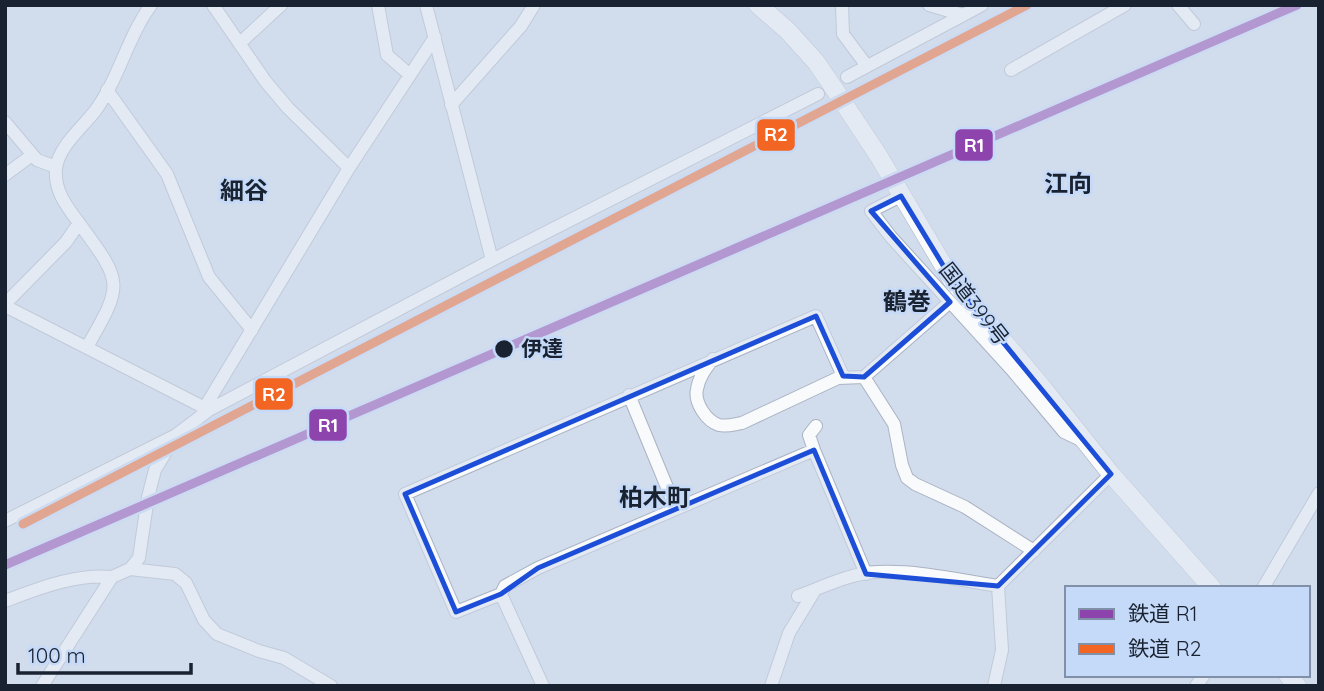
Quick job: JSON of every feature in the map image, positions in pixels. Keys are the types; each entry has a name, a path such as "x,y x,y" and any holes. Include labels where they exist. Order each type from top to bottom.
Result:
{"highway":[{"name":"国道399号","path":"758,5 787,30 816,62 878,155 952,280 1111,474 1210,586"}],"street":[{"path":"213,5 266,82 288,108 349,168"},
{"path":"240,43 281,5"},
{"path":"377,5 387,55 410,75"},
{"path":"426,5 492,260"},
{"path":"451,105 520,26 534,5"},
{"path":"842,5 843,34 867,66"},
{"path":"929,5 963,15"},
{"path":"847,78 982,5"},
{"path":"1011,70 1125,5"},
{"path":"1178,5 1194,24"},
{"path":"87,347 109,308 114,292 113,276 107,261 61,199 55,167 64,149 96,109 150,6"},
{"path":"207,408 349,168 435,37"},
{"path":"107,90 167,174 209,277 252,330"},
{"path":"5,521 176,435 207,408 818,94"},
{"path":"5,122 37,160 55,167"},
{"path":"5,175 32,155"},
{"path":"900,195 871,211 1064,432 1086,443"},
{"path":"79,223 66,242 5,304 207,408"},
{"path":"713,359 700,378 696,395 698,403 707,416 721,426 742,423 843,376 864,377 950,302"},
{"path":"814,450 538,568 505,586 501,594 456,612 405,494 816,316 843,376"},
{"path":"864,377 894,424 907,478 965,507 1034,551"},
{"path":"629,395 676,509"},
{"path":"816,426 809,435 814,450 866,574"},
{"path":"5,601 55,583 90,575 112,577 130,569 139,558 155,470 176,435"},
{"path":"993,686 1002,650 998,586 1111,474"},
{"path":"1264,586 1319,492"},
{"path":"130,569 175,573 186,583 204,620 217,634 258,651 284,657 331,686"},
{"path":"798,596 875,572 903,573 998,586"},
{"path":"42,686 112,577"},
{"path":"771,686 789,633 815,589"},
{"path":"501,594 543,686"}],"highlighted area":[{"path":"901,196 952,280 1111,474 998,586 866,574 814,450 538,568 501,594 456,612 405,494 816,316 843,376 864,377 950,302 871,211"}],"rail line":[{"name":"R2","path":"23,524 1027,5"},
{"name":"R1","path":"5,565 1297,5"}],"place":[{"name":"伊達","path":"504,349"}],"district":[{"name":"江向","path":"1068,184"},
{"name":"細谷","path":"244,191"},
{"name":"鶴巻","path":"907,302"},
{"name":"柏木町","path":"655,498"}]}
